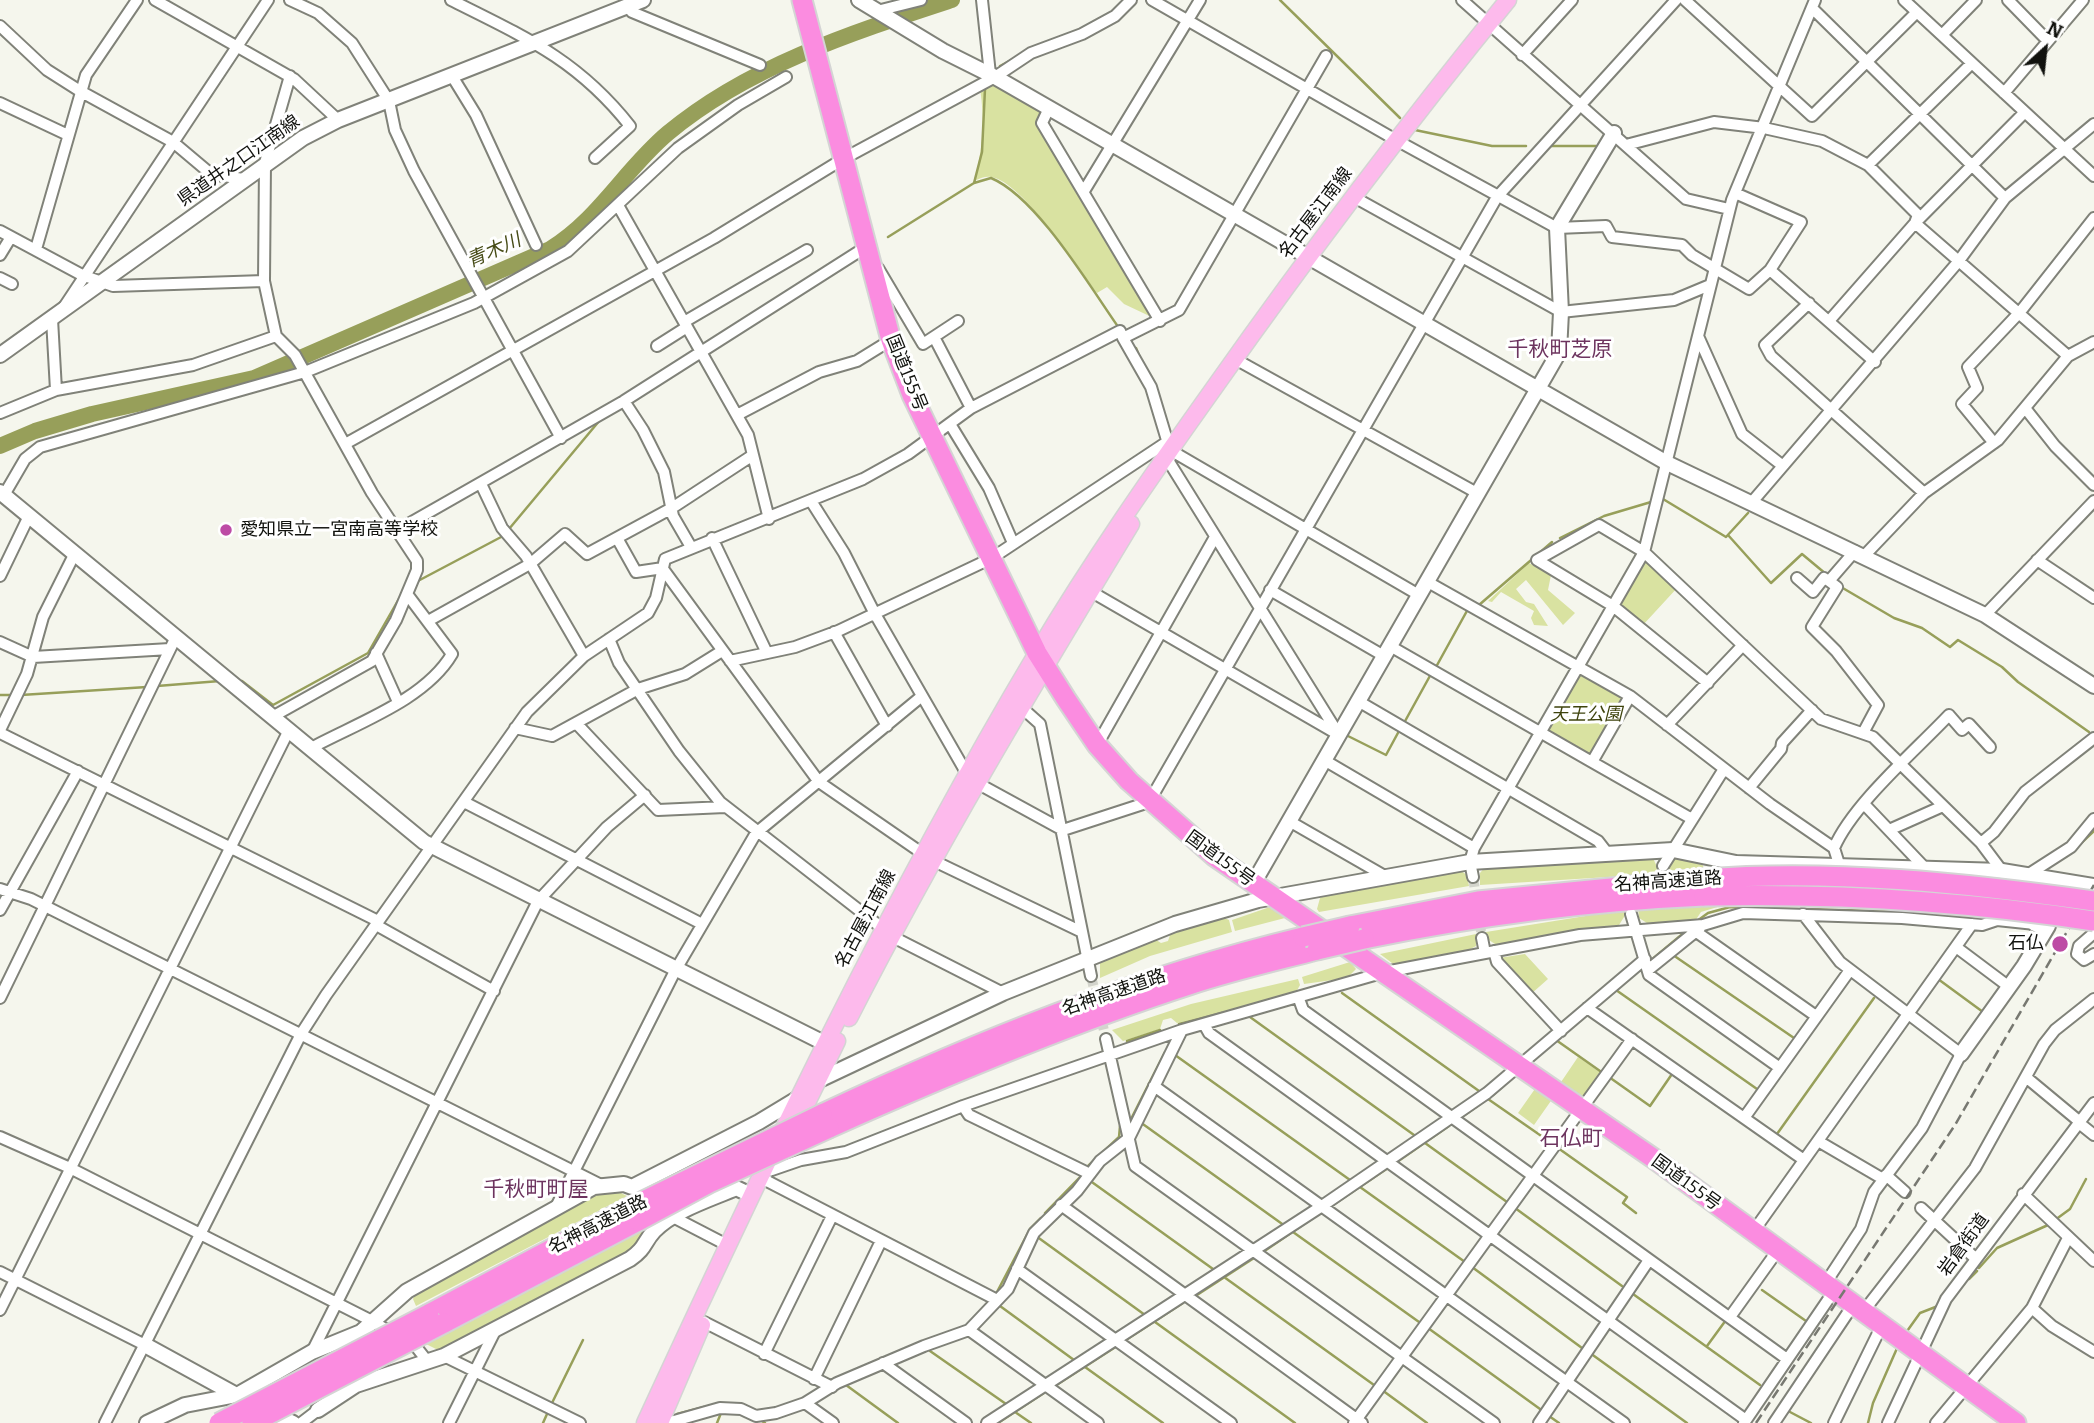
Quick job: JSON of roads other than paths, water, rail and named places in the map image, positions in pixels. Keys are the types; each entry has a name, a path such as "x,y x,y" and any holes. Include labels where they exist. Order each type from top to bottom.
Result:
{"highway":[{"name":"国道155号","path":"808,2 816,50 866,247 891,340 912,395 1040,659 1097,745 1149,802 1253,884 1276,897 1580,1108 2016,1423"},
{"name":"名神高速道路","path":"219,1423 641,1220 947,1055 1036,1020 1186,969 1357,933 1805,876 1949,884 2094,901"},
{"name":"名神高速道路","path":"1703,887 1869,897 2028,911 2094,921"},
{"name":"名神高速道路","path":"252,1423 437,1318"}],"main road":[{"name":"名古屋江南線","path":"645,1423 824,1043 1094,560 1167,449 1235,359 1306,257 1508,0"},
{"name":"名古屋江南線","path":"972,779 1021,707 1040,659 1090,591 1161,472 1167,449"},
{"name":"名古屋江南線","path":"660,1423 770,1175 819,1080 886,932"}],"street":[{"path":"36,249 86,75 137,0"},
{"path":"155,0 290,76 338,120"},
{"path":"56,390 57,315 268,0"},
{"path":"290,0 317,13 352,43 389,101 395,130 414,171 561,438"},
{"path":"451,0 536,43 604,94 630,127 595,158"},
{"name":"県道井之口江南線","path":"0,355 265,163 338,120 643,0"},
{"path":"859,0 1667,463 1985,615 2094,686"},
{"path":"879,12 921,0"},
{"path":"982,0 993,76"},
{"path":"345,444 654,272 843,159 1031,53 1082,34 1115,16 1131,0"},
{"path":"1153,0 1396,140 1557,228 1606,226 1612,237 1682,245 1692,255 1749,289 1770,270 1801,222 1735,193"},
{"path":"1084,191 1200,0"},
{"path":"1462,0 1686,199 1729,209"},
{"path":"1522,55 1572,0"},
{"path":"811,500 972,779 1063,830 1149,802 1497,197 1676,0"},
{"path":"1685,0 1812,116 1917,12"},
{"path":"1904,0 2094,176"},
{"path":"1942,35 1976,0"},
{"path":"2008,0 2047,40"},
{"path":"2004,93 2083,0"},
{"path":"1472,877 1472,855 1644,552 1729,209 1813,4 1866,63 2005,198"},
{"path":"627,6 632,12 760,65"},
{"path":"0,26 47,70 173,142 211,174 243,179"},
{"path":"1123,338 1179,310 1326,56"},
{"path":"1868,165 1920,117 1972,63"},
{"path":"272,717 372,661 407,594 417,561 396,531 295,355 276,336 264,281 265,163 290,76"},
{"path":"452,76 476,115 536,245"},
{"path":"786,77 738,104 678,148 619,207 568,251 484,298 305,372 40,447 24,459 2,494 75,554 173,644 289,730 433,847 675,971 824,1043"},
{"path":"0,103 68,135"},
{"path":"1049,108 1042,123 1160,321"},
{"path":"1829,321 1915,223 2024,113"},
{"path":"1626,145 1714,122 1764,128 1822,141 1868,165 1918,215 1915,223"},
{"path":"1752,502 1875,362 1958,262 2005,198 2094,124"},
{"path":"1253,884 1559,352 1561,312 1557,228 1614,133"},
{"path":"1352,196 1561,312 1674,300 1710,285"},
{"path":"619,207 737,415 753,455 769,519"},
{"path":"1994,443 1962,404 1977,388 1968,367 2020,312 2094,218"},
{"path":"1915,223 2068,356"},
{"path":"0,231 102,283 113,285 264,281"},
{"path":"0,255 11,237"},
{"path":"396,531 624,401 866,247 923,344 958,321"},
{"path":"657,346 685,325 807,250"},
{"path":"1770,270 1875,362"},
{"path":"0,278 12,284"},
{"path":"1809,303 1765,345 1771,356 1924,493"},
{"path":"105,1423 301,1034 527,712 584,656 649,612 656,598 665,559 863,479 908,454 971,408 1119,331 1152,387 1167,449 1215,537 1339,735"},
{"path":"0,413 56,390 193,365 276,336"},
{"path":"1698,336 1742,434 1783,466"},
{"path":"934,337 971,408"},
{"path":"737,415 819,372 857,361 891,340"},
{"path":"1829,581 1924,493 1994,443 2068,356 2091,341 2094,342"},
{"path":"1235,359 1477,494"},
{"path":"624,401 643,430 664,472 673,516 691,547"},
{"path":"2025,408 2055,446 2094,485"},
{"path":"950,424 989,488 1013,543"},
{"path":"1167,449 1419,595"},
{"path":"730,661 795,647 835,632 992,558 1167,449"},
{"path":"428,621 530,564 565,534 587,554 672,508 753,455"},
{"path":"481,484 502,528 530,564 584,656"},
{"path":"1985,615 2094,501"},
{"path":"2084,511 2094,520"},
{"path":"0,576 29,516"},
{"path":"1708,683 1614,606 1537,560 1600,525 1644,552 1821,719 1873,737 1981,843 2002,871"},
{"path":"1097,745 1163,635 1215,537"},
{"path":"617,538 636,572 663,568"},
{"path":"712,538 767,653"},
{"path":"75,554 43,617 33,657 0,731 377,923 494,991"},
{"path":"2037,560 2094,598"},
{"path":"663,568 819,782 927,857 1082,932"},
{"path":"1797,578 1813,592 1824,578 1837,587 1812,627 1836,651 1878,705 1863,733"},
{"path":"1426,581 1630,696 1749,788 1834,848 1839,864"},
{"path":"1270,590 1541,732 1692,819"},
{"path":"1090,591 1339,735"},
{"path":"312,748 431,682 452,654 407,594"},
{"path":"835,632 887,726"},
{"path":"609,639 619,663 680,751 725,807 886,932 1003,993"},
{"path":"0,642 33,657 173,644"},
{"path":"0,998 173,644"},
{"path":"1667,725 1743,645"},
{"path":"515,728 552,736 638,689 685,674 722,651"},
{"path":"376,653 397,702"},
{"path":"556,1207 675,971 756,833 922,696"},
{"path":"1592,762 1630,696"},
{"path":"1358,701 1598,841 1608,854"},
{"path":"1021,707 1040,724 1091,976"},
{"path":"1749,788 1781,749 1782,743 1812,710"},
{"path":"1834,848 1839,836 1865,805 1949,715 1962,730 1969,724 1990,747"},
{"path":"576,723 658,810 725,807"},
{"path":"0,1310 289,730"},
{"path":"1981,843 1994,832 2025,792 2094,737"},
{"path":"1324,760 1472,855"},
{"path":"1663,866 1724,769"},
{"path":"0,910 6,889 78,771"},
{"path":"312,1352 538,901 607,827 645,795"},
{"path":"464,802 702,924"},
{"path":"1865,805 1924,867"},
{"path":"1889,830 1943,806"},
{"path":"2029,874 2071,846 2094,819"},
{"path":"1289,821 1383,875"},
{"path":"148,1423 185,1405 237,1395 312,1352 361,1332 407,1291 594,1187 624,1184 632,1187 759,1122 797,1099 819,1080 1003,993 1175,924 1276,897 1472,855 1608,854 1673,850 1736,863 2002,871 2094,886"},
{"path":"1801,864 1800,910 1840,962 1961,1054"},
{"path":"1943,916 1948,868"},
{"path":"2035,924 2047,877"},
{"path":"6,889 46,906 603,1186"},
{"path":"987,1423 1254,1251 1322,1206 1387,1162 1452,1117 1519,1066 1587,1008 1699,928 1743,913 1800,910 1943,916 1982,925 1997,920 2048,926 1961,1054 1922,1128 1867,1206 1861,1229 1829,1287 1787,1359 1745,1421 1608,1321 1387,1162 1209,1033 1204,1024"},
{"path":"1631,914 1649,975 1780,1068"},
{"path":"1754,1232 1972,924"},
{"path":"998,1300 832,1216 770,1175 800,1160 846,1152 1108,1054 1182,1030 1299,999 1385,972 1580,935 1635,928 1699,928 1816,1016"},
{"path":"2092,960 2081,959 2077,951 2094,933"},
{"path":"1482,938 1497,962 1561,1031"},
{"path":"1956,947 2008,986"},
{"path":"1744,1118 1850,970"},
{"path":"1299,999 1303,1010 1787,1359"},
{"path":"1774,1423 1858,1308 1934,1221 1975,1168 2054,1030 2094,999"},
{"path":"1587,1008 1804,1160"},
{"path":"667,1423 720,1408 741,1409 754,1420 805,1403 883,1363 969,1330 1008,1289 1034,1233 1100,1161 1129,1138 1182,1030"},
{"path":"1061,1205 1358,1422 1489,1235 1632,1039"},
{"path":"1106,1040 1135,1166 1494,1423"},
{"path":"2027,1078 2094,1135"},
{"path":"1154,1086 1624,1423"},
{"name":"岩倉街道","path":"1888,1423 1946,1299 2094,1103"},
{"path":"963,1107 969,1115 1090,1174"},
{"path":"0,1137 70,1168 372,1321 417,1348 428,1362"},
{"path":"1818,1141 1885,1177 1905,1192"},
{"path":"301,1423 318,1416 356,1385 444,1356 645,1249 632,1187"},
{"path":"641,1220 673,1217 736,1188 751,1195"},
{"path":"2023,1194 2094,1261"},
{"path":"1921,1208 1975,1258"},
{"path":"764,1354 832,1216"},
{"path":"673,1217 727,1245"},
{"path":"1936,1423 2032,1308 2068,1238"},
{"path":"814,1379 881,1241"},
{"path":"1730,1317 1778,1250"},
{"path":"1539,1423 1650,1259"},
{"path":"1017,1269 1231,1423"},
{"path":"0,1272 145,1345 285,1422"},
{"path":"2032,1308 2052,1326 2094,1352"},
{"path":"704,1322 832,1387"},
{"path":"1834,1423 1882,1325"},
{"path":"969,1330 1098,1423"},
{"path":"449,1423 495,1331"},
{"path":"444,1356 580,1423"},
{"path":"883,1363 966,1423"},
{"path":"805,1403 833,1423"}],"waterway":[{"name":"青木川","path":"0,446 35,431 92,414 254,378 550,249 598,209 638,162 668,133 732,88 840,38 952,0"},
{"path":"1280,0 1400,118"},
{"path":"1000,66 1013,59"},
{"path":"888,237 974,183 982,152 985,89"},
{"path":"1415,130 1492,146 1526,146"},
{"path":"1547,146 1596,146"},
{"path":"974,183 991,178 1009,188 1026,204 1061,245 1119,328"},
{"path":"1136,348 1140,358"},
{"path":"509,529 600,420"},
{"path":"1663,499 1726,537 1748,513"},
{"path":"1560,538 1604,516 1651,502"},
{"path":"1728,535 1771,583 1802,554 1826,574"},
{"path":"416,582 503,536"},
{"path":"1479,605 1552,542"},
{"path":"1841,587 1894,618 1922,628 1950,647 1958,640 2002,667 2018,682 2089,732"},
{"path":"237,681 242,681 273,705 368,653 400,597"},
{"path":"1472,602 1518,627"},
{"path":"1436,667 1468,609"},
{"path":"1404,723 1431,674"},
{"path":"157,686 220,681"},
{"path":"21,695 147,687"},
{"path":"0,695 14,695"},
{"path":"1346,735 1386,755 1399,731"},
{"path":"1784,807 1790,811"},
{"path":"2076,848 2094,831"},
{"path":"1697,921 1708,913 1730,907 1986,915"},
{"path":"1650,961 1686,931"},
{"path":"1673,955 1794,1038"},
{"path":"1938,979 1983,1012"},
{"path":"1616,990 1757,1089"},
{"path":"1342,993 1479,1091"},
{"path":"1777,1134 1874,998"},
{"path":"1179,1024 1222,1013"},
{"path":"1250,1017 1414,1135"},
{"path":"1127,1041 1160,1030"},
{"path":"1556,1040 1600,1071"},
{"path":"1130,1121 1165,1052"},
{"path":"1175,1055 1350,1180"},
{"path":"1609,1077 1650,1106 1672,1074 1686,1084"},
{"path":"1689,1086 1706,1098"},
{"path":"1493,1095 1502,1087"},
{"path":"1488,1099 1550,1142"},
{"path":"1462,1117 1483,1102"},
{"path":"1712,1102 1716,1105"},
{"path":"1719,1107 1728,1113"},
{"path":"1734,1117 1740,1121"},
{"path":"1140,1122 1285,1226"},
{"path":"1088,1166 1119,1137 1120,1126"},
{"path":"1397,1162 1449,1126"},
{"path":"1425,1143 1507,1202"},
{"path":"1558,1148 1627,1197 1623,1203 1636,1213"},
{"path":"1333,1205 1388,1168"},
{"path":"1045,1213 1082,1175"},
{"path":"2055,1220 2070,1209 2086,1179"},
{"path":"1089,1180 1213,1269"},
{"path":"1360,1187 1465,1262"},
{"path":"1515,1208 1622,1286"},
{"path":"1266,1250 1319,1214"},
{"path":"997,1292 1030,1229 1041,1218"},
{"path":"1979,1268 1997,1248 2048,1225"},
{"path":"1293,1232 1419,1322"},
{"path":"1036,1236 1145,1315"},
{"path":"1197,1295 1254,1258"},
{"path":"1472,1267 1582,1348"},
{"path":"1969,1279 1977,1271"},
{"path":"1224,1277 1374,1385"},
{"path":"1957,1292 1964,1284"},
{"path":"1762,1290 1806,1321"},
{"path":"1633,1294 1760,1385"},
{"path":"1126,1340 1183,1303"},
{"path":"1000,1306 1074,1360"},
{"path":"1905,1334 1920,1313 1938,1306"},
{"path":"1707,1346 1726,1320"},
{"path":"1155,1322 1295,1423"},
{"path":"1428,1328 1540,1409"},
{"path":"551,1405 583,1340"},
{"path":"1868,1423 1873,1403 1898,1346"},
{"path":"1055,1386 1114,1348"},
{"path":"930,1351 1006,1404"},
{"path":"1590,1353 1687,1423"},
{"path":"1085,1367 1163,1423"},
{"path":"846,1385 898,1423"},
{"path":"1382,1390 1427,1423"},
{"path":"998,1423 1044,1393"},
{"path":"677,1414 704,1407"},
{"path":"1015,1412 1031,1423"},
{"path":"1790,1412 1811,1423"},
{"path":"717,1423 721,1413"},
{"path":"543,1423 547,1414"},
{"path":"1549,1416 1559,1423"}],"tunnel":[{"path":"1473,877 1482,938"},
{"path":"1091,976 1106,1039"}],"railway":[{"path":"1756,1423 1955,1125 2094,885"}],"place":[{"name":"愛知県立一宮南高等学校","path":"226,530"},
{"name":"石仏","path":"2060,944"}],"district":[{"name":"千秋町芝原","path":"1560,350"},
{"name":"石仏町","path":"1571,1139"},
{"name":"千秋町町屋","path":"536,1190"}],"park label":[{"name":"天王公園","path":"1586,715"}]}
